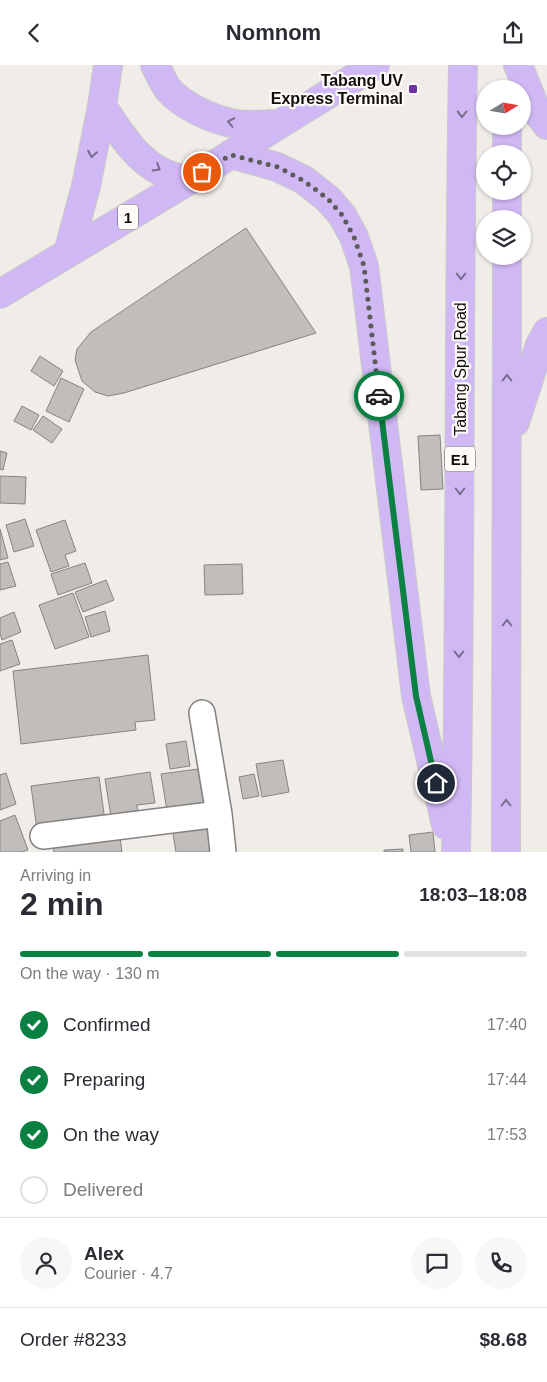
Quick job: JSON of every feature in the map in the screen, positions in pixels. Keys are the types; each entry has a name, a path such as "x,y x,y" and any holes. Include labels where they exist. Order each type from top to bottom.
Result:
{"highway":[{"path":"68,253 86,186 108,65"},
{"path":"155,65 160,77 169,90 185,103 211,117 237,124 280,124"},
{"name":"1","path":"4,291 231,155 375,65"},
{"name":"Tabang Spur Road","path":"454,852 458,726 463,65"},
{"path":"507,65 507,80"},
{"path":"518,65 537,112 547,125"},
{"path":"102,106 119,133 132,149 161,171 188,181"},
{"path":"231,155 278,167 304,181 328,199 342,215 354,237 364,266 416,696 454,852"},
{"path":"506,852 507,265"},
{"path":"508,444 540,345 547,332"}],"lane":[{"path":"202,713 223,852"},
{"path":"43,836 218,814"}],"building":[{"path":"246,228 316,333 124,393 108,396 95,392 82,381 75,360 77,349 91,332"},
{"path":"40,356 63,371 54,386 31,371"},
{"path":"61,378 84,389 69,422 46,411"},
{"path":"22,406 39,415 31,430 14,421"},
{"path":"43,416 62,429 52,443 33,430"},
{"path":"440,435 443,489 421,490 418,436"},
{"path":"0,451 7,453 3,470 0,469"},
{"path":"0,476 26,477 25,504 0,503"},
{"path":"25,519 34,546 14,552 6,525"},
{"path":"65,520 76,551 65,555 69,566 51,572 36,530"},
{"path":"0,529 8,558 0,560"},
{"path":"8,562 16,586 0,590 0,564"},
{"path":"85,563 92,583 58,595 51,574"},
{"path":"242,564 243,594 205,595 204,565"},
{"path":"106,580 114,600 83,612 75,592"},
{"path":"73,593 89,637 55,649 39,605"},
{"path":"105,611 110,631 91,637 85,617"},
{"path":"14,612 21,632 2,640 0,618"},
{"path":"12,640 20,664 0,671 0,644"},
{"path":"148,655 155,720 135,722 136,730 21,744 13,671"},
{"path":"186,741 190,766 170,769 166,744"},
{"path":"283,760 289,792 262,797 256,764"},
{"path":"198,769 205,811 168,817 161,774"},
{"path":"150,772 155,803 137,805 138,813 111,817 105,779"},
{"path":"6,773 16,804 0,810 0,775"},
{"path":"254,774 259,796 243,799 239,777"},
{"path":"99,777 105,821 37,830 31,786"},
{"path":"15,815 28,850 22,852 0,852 0,821"},
{"path":"216,822 220,852 176,852 172,828"},
{"path":"119,831 122,852 54,852 50,838"},
{"path":"433,832 435,852 411,852 409,835"},
{"path":"403,849 403,852 384,852 384,850"}],"way so far":[{"path":"202,172 231,155 278,167 304,181 328,199 342,215 354,237 364,266 379,396"}],"place":[{"name":"Tabang UV Express Terminal","path":"413,89"}],"route":[{"path":"379,396 416,696 436,783"}]}
